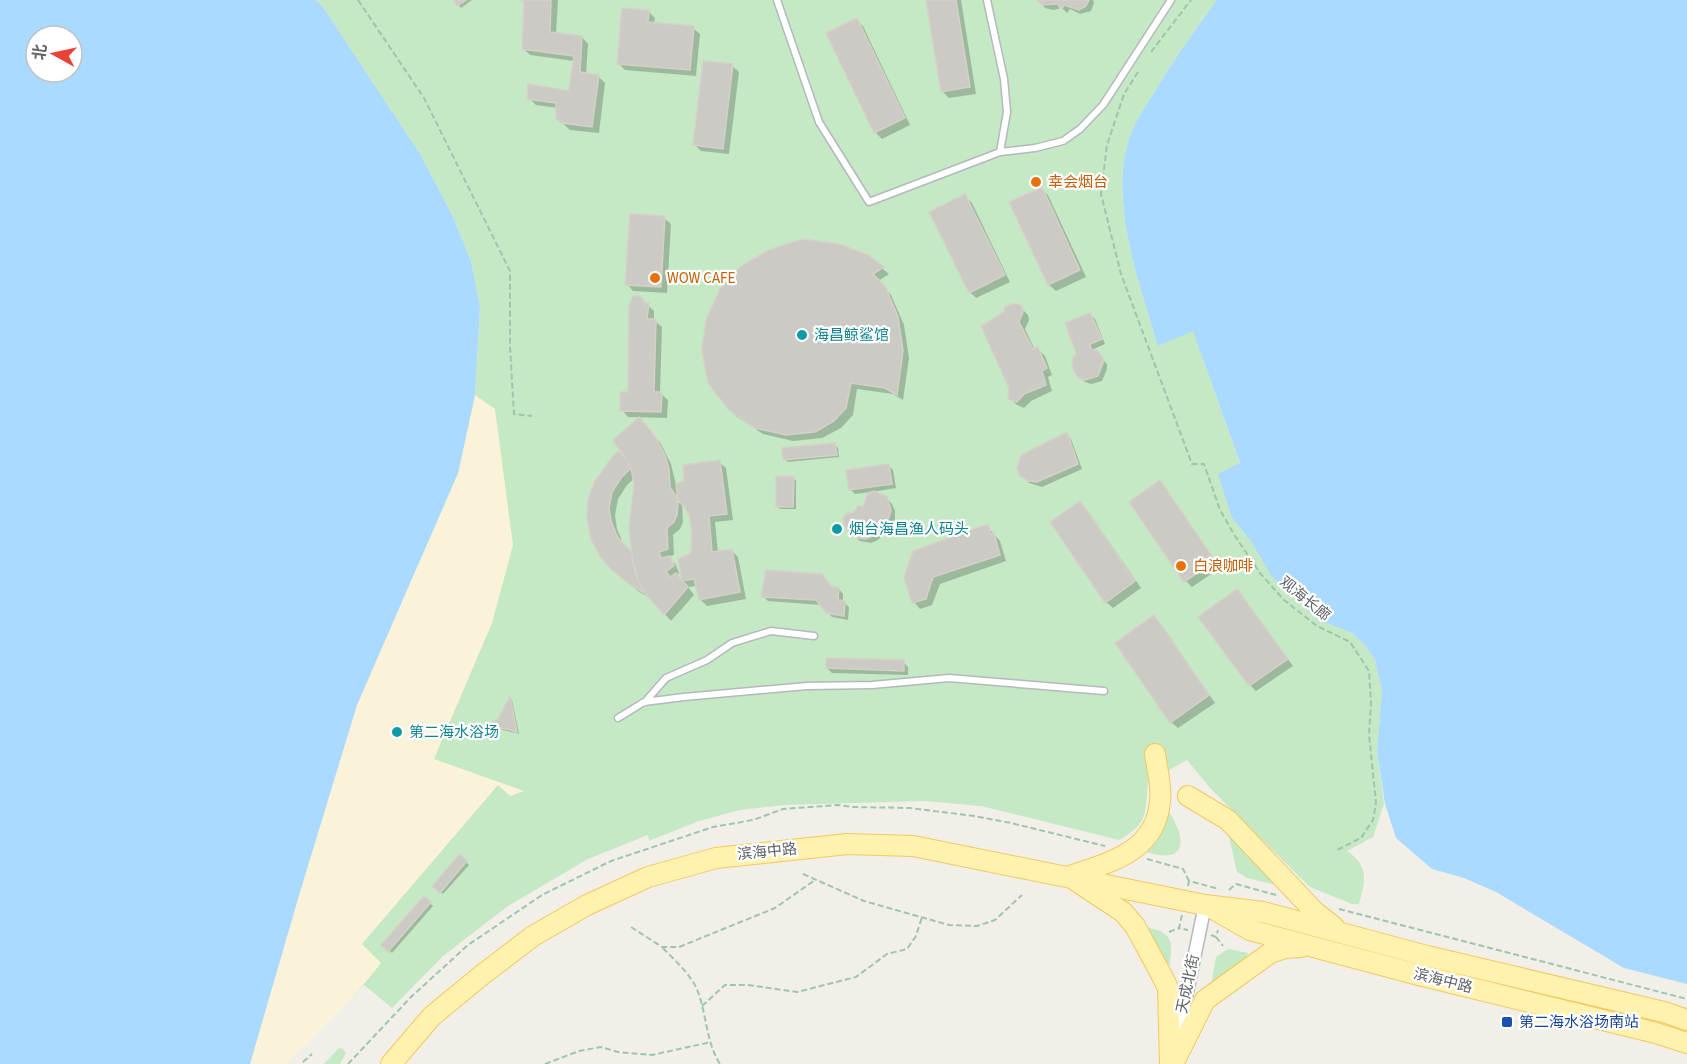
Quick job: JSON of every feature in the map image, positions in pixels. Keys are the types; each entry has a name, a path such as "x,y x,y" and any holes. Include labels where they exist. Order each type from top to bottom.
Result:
{"main road":[{"path":"1068,876 1128,854 1150,833 1158,813 1161,794 1155,754"},
{"path":"1188,796 1228,820 1315,912 1341,933"},
{"name":"滨海中路","path":"391,1064 432,1016 533,936 587,905 648,877 716,858 847,844 913,846 1205,905 1263,912 1664,1012 1687,1020"},
{"path":"1068,876 1123,912 1135,926 1168,988 1172,1064"},
{"name":"滨海中路","path":"1205,905 1250,930 1687,1042"},
{"path":"1172,1064 1205,1000 1270,952 1286,948 1312,947"}],"street":[{"name":"天成北街","path":"1172,1064 1205,905"}],"lane":[{"path":"777,0 819,122 869,202 1000,152 1035,148 1063,141 1080,129 1103,105 1171,0"},
{"path":"987,0 1004,79 1007,112 1000,152"},
{"path":"618,718 644,702 666,678 707,660 732,643 771,631 814,636"},
{"path":"644,702 796,687 872,685 949,678 1104,691"}],"path":[{"path":"358,0 424,98 510,271 510,347 514,414 532,416"},
{"path":"1148,56 1191,0"},
{"name":"观海长廊","path":"1142,65 1124,94 1107,146 1101,194 1120,274 1192,464 1204,464 1220,510 1235,536 1260,573 1284,600 1317,626 1350,642 1369,671 1371,703 1369,735 1376,803 1373,820 1361,838 1336,850"},
{"path":"348,1064 411,997 468,945 542,895 610,861 713,827 753,820 783,809 838,805 910,808 1011,823 1119,849 1128,854 1184,869 1189,881"},
{"path":"803,874 864,901 949,925 976,926 995,920 1022,895"},
{"path":"662,946 678,947 775,908 815,880"},
{"path":"1228,891 1236,884 1286,897"},
{"path":"1332,907 1687,999"},
{"path":"702,1006 725,986 747,985 797,992 856,977 887,954 907,949 916,936 922,917"},
{"path":"631,927 662,946 692,980 698,990 706,1029 720,1064"},
{"path":"1169,932 1179,928"},
{"path":"1216,937 1223,946"},
{"path":"545,1064 579,1051 602,1047 618,1052 652,1055 711,1042"},
{"path":"303,1062 312,1053"}],"green space":[{"name":"烟台海昌渔人码头","path":"316,0 1217,0 1166,73 1132,131 1125,156 1122,183 1128,239 1158,346 1193,330 1240,464 1232,518 1250,540 1272,577 1317,619 1352,633 1365,645 1375,660 1382,690 1377,751 1384,804 1373,837 1347,851 1359,863 1364,874 1359,904 1352,904 1310,887 1211,789 1187,760 1148,782 1144,816 1141,822 1119,840 981,806 924,801 785,805 740,810 699,821 649,841 648,835 588,859 508,906 443,956 392,1008 364,985 286,1064 250,1064 475,395 480,307 471,261 454,219 422,157 323,7"},
{"path":"1164,805 1177,826 1180,836 1177,851 1170,855 1144,851"},
{"path":"1228,831 1281,886 1247,878 1237,872"},
{"path":"1143,927 1161,931 1169,939 1171,951 1169,968"},
{"path":"1228,949 1248,953 1246,959 1212,984 1216,957"},
{"path":"339,1048 346,1053 340,1064 324,1064"}],"sand":[{"name":"第二海水浴场","path":"475,395 495,409 513,545 492,623 434,759 524,791 510,796 498,785 362,944 381,963 359,990 286,1064 250,1064 357,705 458,473"}],"water":[{"path":"0,0 316,0 323,7 422,157 454,219 471,261 480,307 475,395 458,473 357,705 250,1064 0,1064"},
{"path":"1217,0 1687,0 1687,984 1624,968 1496,892 1464,878 1432,869 1396,838 1385,804 1377,751 1382,690 1375,660 1365,645 1352,633 1317,619 1272,577 1250,540 1232,518 1218,474 1240,463 1193,331 1158,346 1128,239 1122,183 1125,156 1136,123 1174,61"}],"building":[{"path":"453,0 466,0 457,6"},
{"path":"521,0 551,0 550,32 582,36 580,72 599,75 592,127 562,123 556,119 556,103 527,99 528,84 569,91 574,56 522,49 524,3"},
{"path":"926,0 956,0 970,87 941,92"},
{"path":"1037,0 1089,0 1086,6 1079,10 1064,5 1062,9 1058,4 1042,5"},
{"path":"622,8 649,10 648,22 694,26 690,70 617,64"},
{"path":"857,18 905,118 874,133 826,33"},
{"path":"703,61 733,64 723,149 693,145"},
{"path":"1042,187 1080,270 1048,285 1009,202"},
{"path":"965,194 1005,275 969,293 929,212"},
{"path":"630,214 665,216 661,287 625,285"},
{"name":"海昌鲸鲨馆","path":"802,239 839,244 868,255 884,267 873,274 885,286 898,317 903,351 897,395 885,388 851,383 846,408 834,421 815,432 786,435 755,428 728,409 708,383 702,350 706,320 720,289 740,267 769,250"},
{"path":"633,296 640,296 643,304 649,303 647,319 656,319 654,392 662,392 661,412 620,411 620,392 628,392 629,306"},
{"path":"1012,304 1022,306 1023,312 1019,322 1033,349 1038,347 1047,368 1042,371 1046,385 1024,394 1017,402 1008,399 1009,388 981,326 1004,312 1005,307"},
{"path":"1090,313 1102,339 1090,344 1091,349 1098,351 1103,358 1103,363 1098,376 1085,380 1078,378 1072,367 1076,353 1065,323"},
{"path":"639,417 654,435 665,455 670,487 678,504 674,522 667,528 668,549 659,552 661,558 670,556 674,566 666,571 670,577 676,573 688,587 664,615 638,581 633,564 629,528 634,484 631,468 613,440"},
{"path":"1067,432 1078,464 1037,482 1028,481 1019,475 1017,468 1021,455"},
{"path":"835,443 837,455 783,460 782,448"},
{"path":"620,450 631,468 612,492 609,508 611,521 618,538 631,551 638,581 646,594 630,585 611,569 591,540 587,517 588,499 594,483 612,457"},
{"path":"720,460 727,514 709,516 712,552 732,549 740,592 699,600 694,579 682,581 678,559 691,553 692,532 689,515 678,501 676,484 684,481 683,465"},
{"path":"889,464 892,484 849,490 846,470"},
{"path":"776,476 794,476 793,507 776,507"},
{"path":"1160,480 1215,561 1184,582 1129,502"},
{"path":"874,491 887,497 891,510 889,518 873,536 865,539 853,537 845,527 843,518 848,513 854,512 858,506 863,506 868,493"},
{"path":"1080,501 1135,581 1105,603 1050,522"},
{"path":"988,524 991,534 994,533 1000,555 933,577 926,599 912,603 904,577 913,551"},
{"path":"766,570 822,574 831,586 839,588 838,600 845,601 844,616 826,613 816,600 761,597"},
{"path":"1237,589 1288,659 1249,686 1198,617"},
{"path":"1154,615 1209,695 1170,723 1115,643"},
{"path":"826,658 904,660 904,671 826,668"},
{"path":"510,696 517,733 486,726 498,719"},
{"path":"460,854 467,861 440,893 432,886"},
{"path":"424,896 431,902 388,952 381,945"}],"place":[{"name":"幸会烟台","path":"1036,182"},
{"name":"WOW CAFE","path":"655,278"},
{"name":"海昌鲸鲨馆","path":"802,335"},
{"name":"烟台海昌渔人码头","path":"837,529"},
{"name":"白浪咖啡","path":"1181,566"},
{"name":"第二海水浴场","path":"397,732"},
{"name":"第二海水浴场南站","path":"1507,1022"}]}
